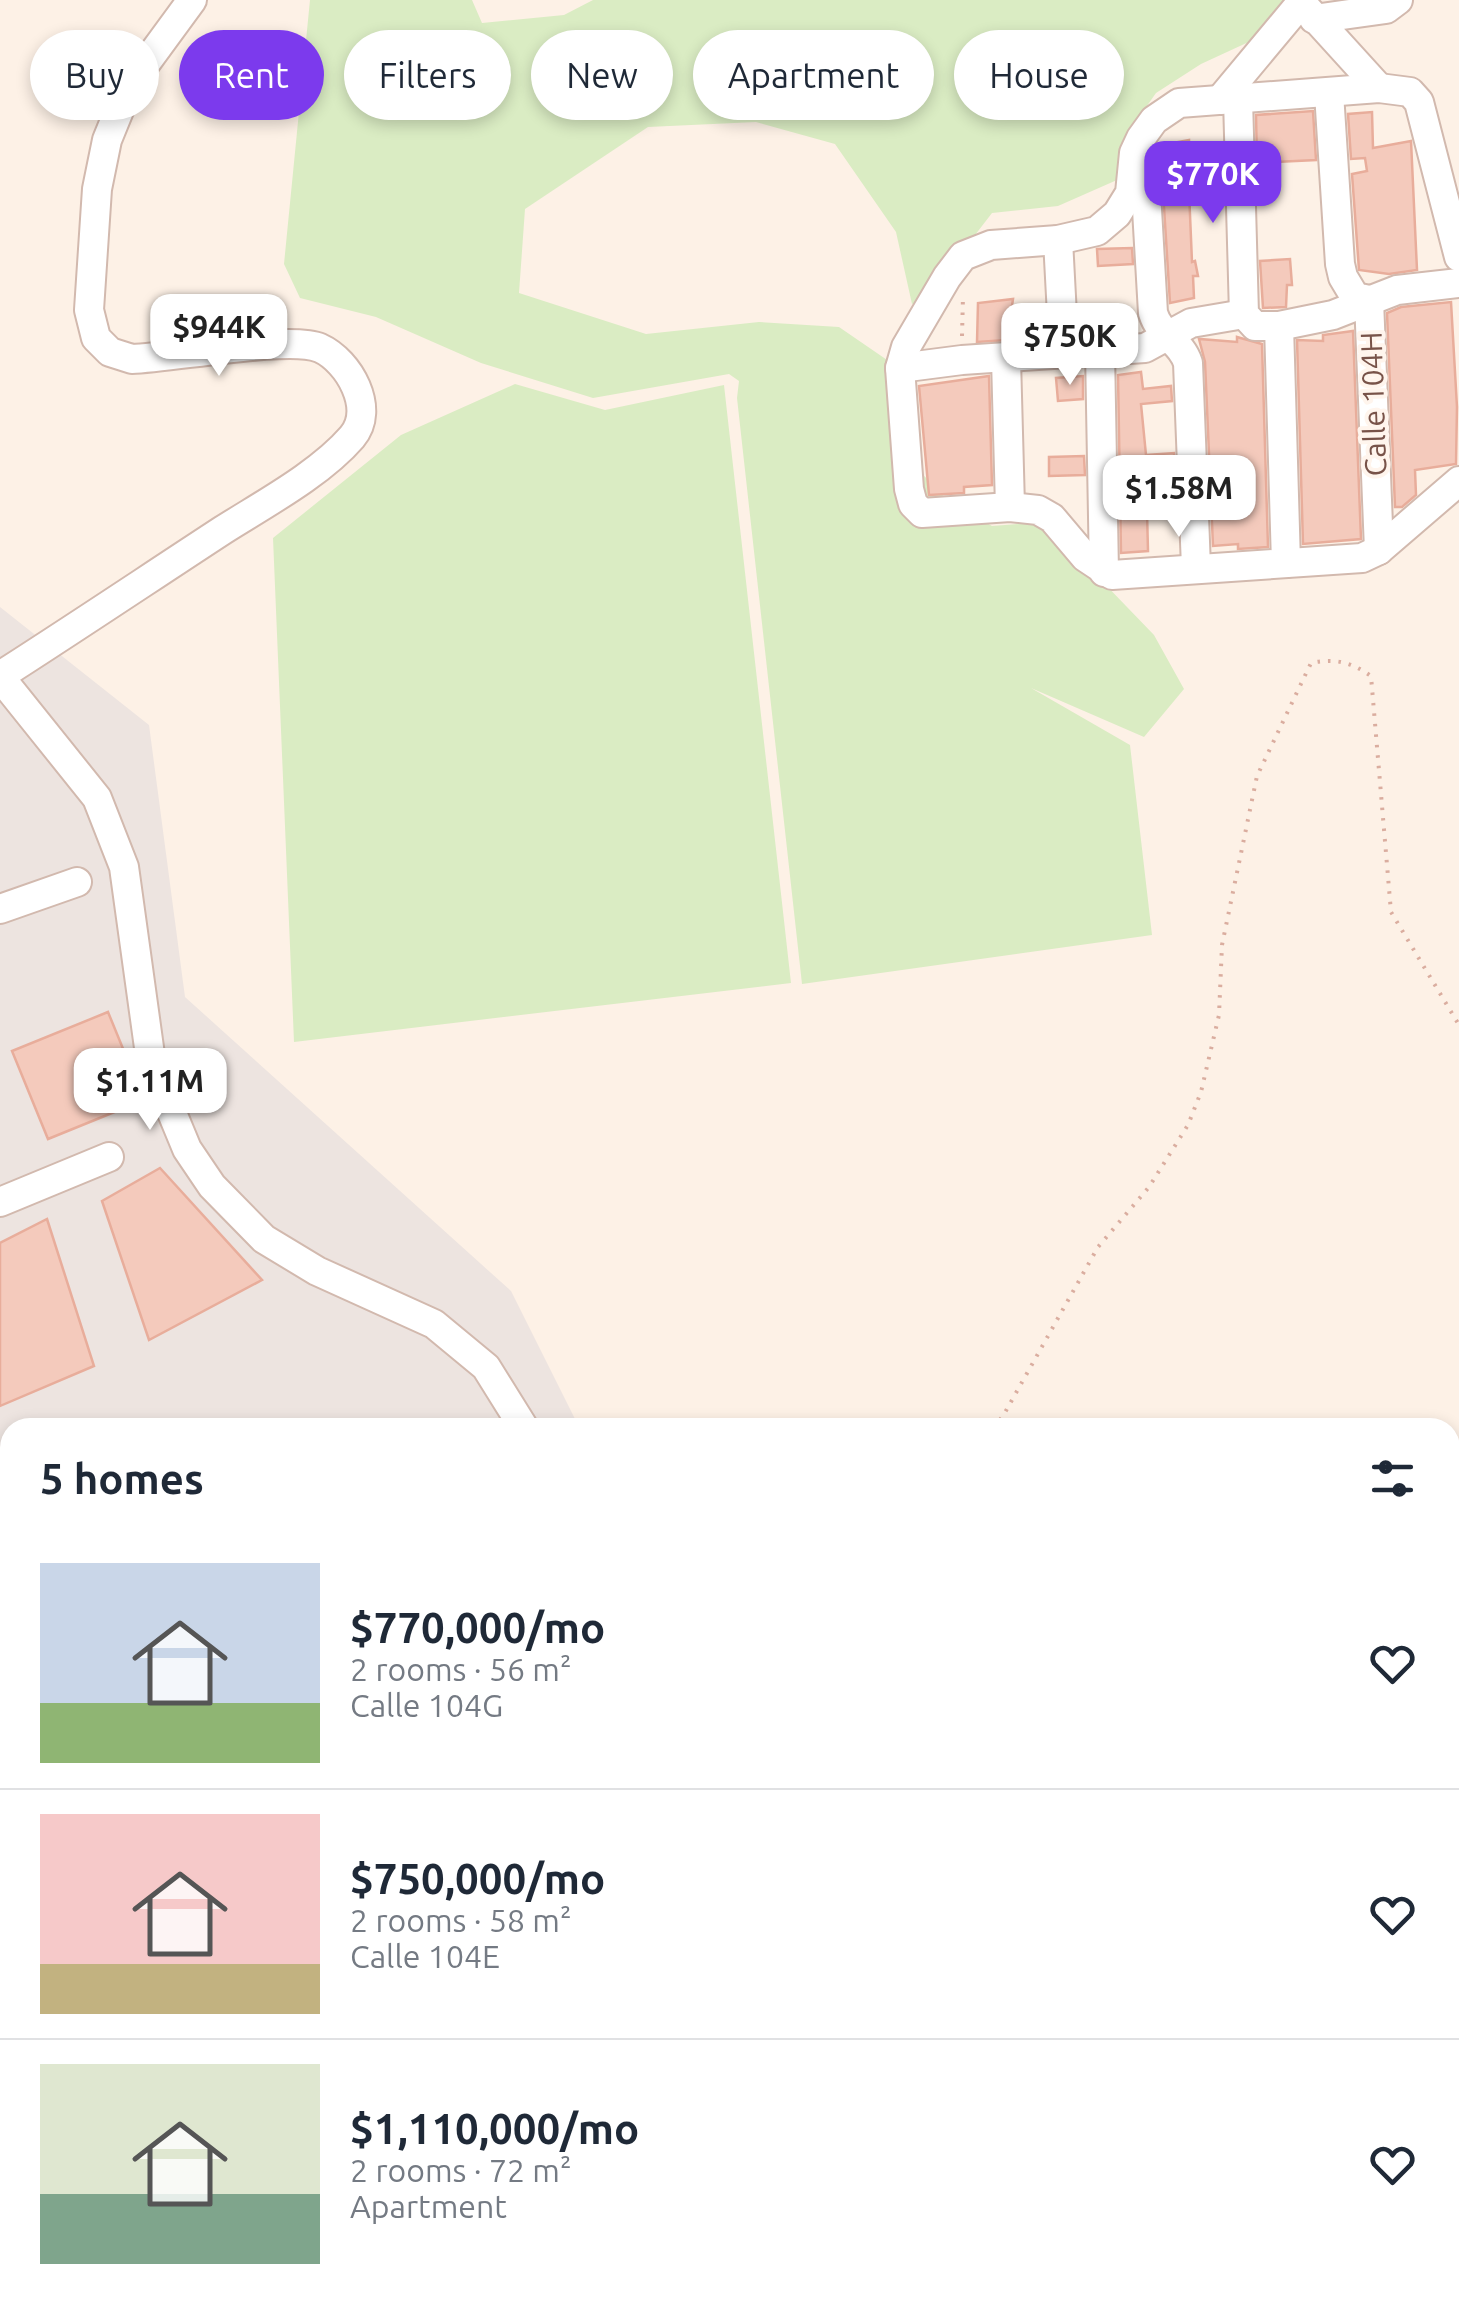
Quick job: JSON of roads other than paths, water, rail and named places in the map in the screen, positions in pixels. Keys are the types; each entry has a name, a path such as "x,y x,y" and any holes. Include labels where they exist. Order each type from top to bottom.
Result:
{"street":[{"path":"192,0 130,86 107,140 97,188 89,310 96,338 110,352 132,359 291,344 319,348 344,364 358,392 359,416 354,434 280,494 0,677 98,798 124,866 151,1062 187,1149 212,1186 264,1239 317,1271 434,1324 486,1367 518,1418"},
{"path":"1304,8 1386,8 1398,0"},
{"path":"1304,8 1379,88"},
{"path":"1286,563 1229,100 1304,8"},
{"path":"1459,257 1419,102 1410,92 1379,88 1179,103 1154,120 1134,153 1130,193 1117,214 1097,230 1058,240 991,245 963,256 926,310 900,368 915,501 1038,510 1052,518 1104,572 1135,575 1196,567 1362,558 1379,550 1459,481"},
{"name":"Calle 104H","path":"1329,92 1340,264 1356,298 1369,300 1379,550"},
{"path":"1134,153 1146,192 1153,313 1157,327 1184,349 1188,362 1196,567"},
{"path":"1058,240 1064,353"},
{"path":"900,368 1144,348 1191,324 1333,316 1397,290 1459,283"},
{"path":"1100,350 1104,572"},
{"path":"1006,359 1010,506"},
{"path":"0,909 77,882"},
{"path":"0,1202 110,1158"}]}
